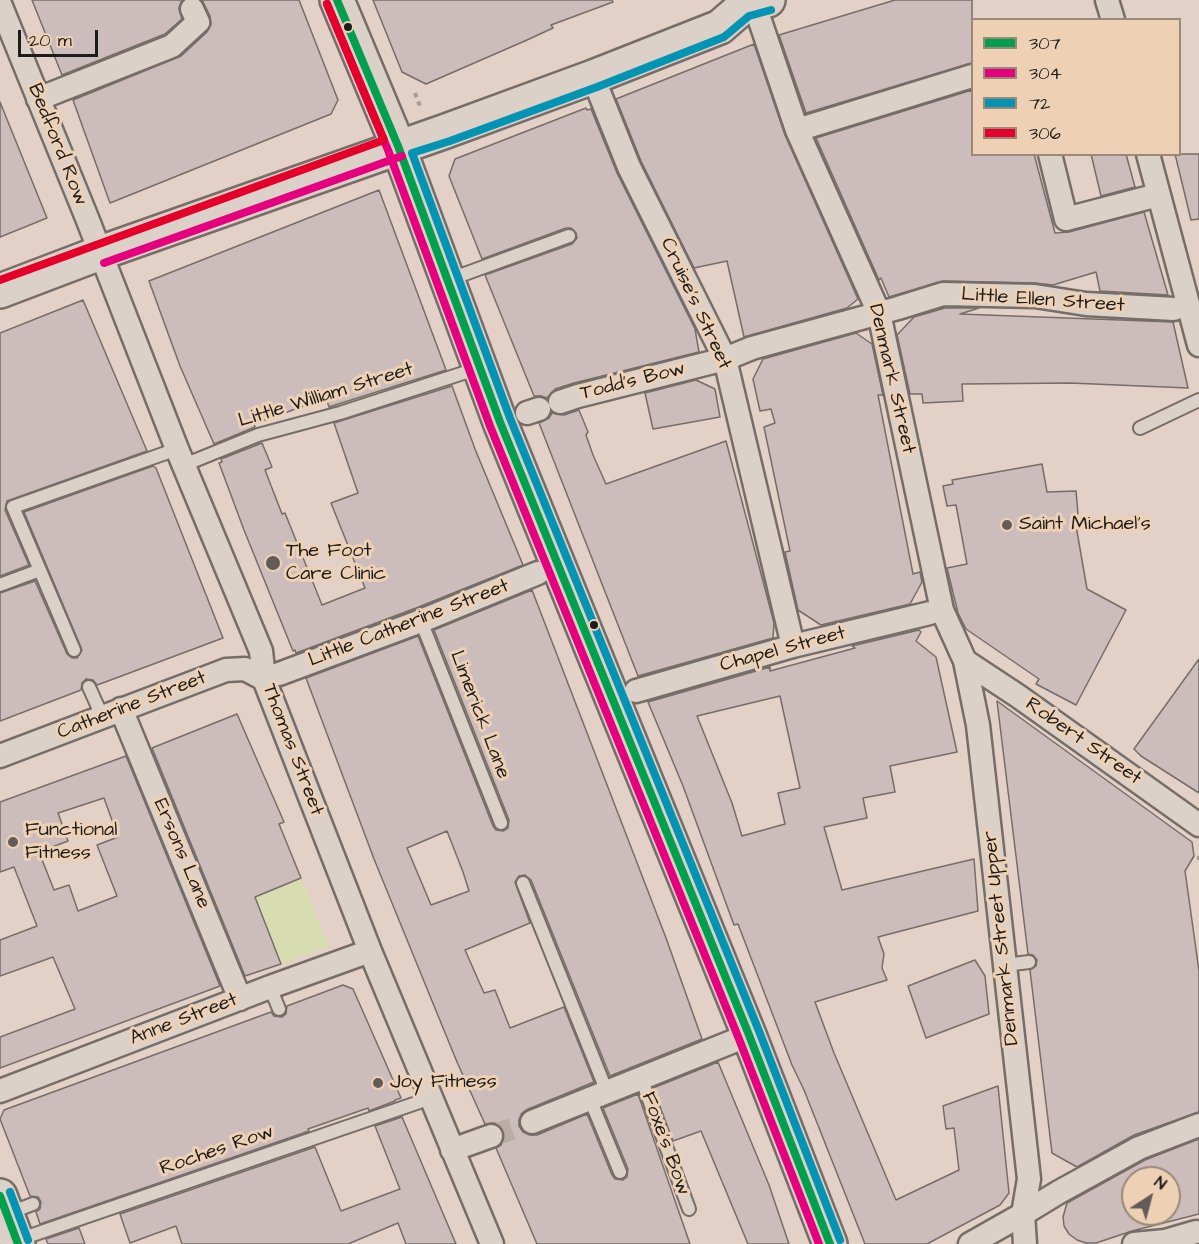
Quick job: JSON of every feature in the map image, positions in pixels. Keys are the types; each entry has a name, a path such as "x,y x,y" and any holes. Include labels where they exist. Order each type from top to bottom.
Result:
{"main road":[{"path":"337,0 398,146 500,422 618,708 830,1244"},
{"path":"0,291 593,77 720,27 750,2"}],"street":[{"path":"1107,0 1112,18"},
{"name":"Denmark Street","path":"750,2 798,130 879,313 915,441 942,610 965,662"},
{"name":"Bedford Row","path":"0,4 100,253"},
{"path":"38,99 172,46 198,22 192,9"},
{"path":"798,130 971,76"},
{"name":"Cruise's Street","path":"593,77 629,167 725,359 792,646"},
{"path":"1050,156 1066,219 1158,195"},
{"path":"1148,156 1199,345"},
{"name":"Thomas Street","path":"100,253 180,457 261,651 370,951 492,1244"},
{"name":"Little Ellen Street","path":"879,313 942,294 1035,296 1086,304 1174,309"},
{"name":"Todd's Bow","path":"542,408 578,396 725,359 752,348 879,313"},
{"name":"Little Catherine Street","path":"271,677 421,621 538,573"},
{"name":"Chapel Street","path":"636,691 792,646 930,613"},
{"name":"Robert Street","path":"965,662 1018,696 1199,825"},
{"name":"Denmark Street Upper","path":"965,662 978,725 1029,1179 1023,1214 1025,1244"},
{"name":"Catherine Street","path":"0,756 226,670 245,669 271,677"},
{"name":"Ersons Lane","path":"112,713 240,999"},
{"name":"Anne Street","path":"0,1091 370,951"},
{"name":"Foxe's Bow","path":"531,1122 749,1035"},
{"path":"970,1244 1139,1148 1199,1125"},
{"path":"452,1150 491,1136"},
{"path":"1134,1244 1197,1236"}],"lane":[{"path":"447,280 569,236"},
{"name":"Little William Street","path":"40,570 14,507 180,457 340,413 480,367"},
{"path":"1140,428 1199,400"},
{"path":"0,585 40,570 74,650"},
{"name":"Limerick Lane","path":"421,621 501,823"},
{"path":"89,687 112,713"},
{"path":"524,883 598,1095 620,1172"},
{"path":"1005,965 1029,962"},
{"path":"270,987 279,1009"},
{"name":"Foxe's Bow","path":"641,1078 689,1209"},
{"name":"Roches Row","path":"15,1220 431,1098"}],"green space":[{"path":"301,878 329,946 281,964 255,897"}],"building":[{"path":"32,0 182,0 179,8 182,19 165,34 62,75"},
{"path":"202,0 299,0 338,100 331,114 110,203 73,100 181,56 207,32 211,25 210,16"},
{"path":"373,0 612,0 613,2 551,25 553,28 426,84 402,72"},
{"path":"895,0 972,0 971,63 806,113 779,35"},
{"path":"754,44 785,135 858,299 847,308 744,337 727,261 694,268 641,161 616,99"},
{"path":"971,90 971,156 1035,156 1055,233 1069,232 1144,212 1168,295 1100,291 1096,272 1053,285 943,281 889,297 881,278 879,280 816,138"},
{"path":"0,102 47,218 0,237"},
{"path":"586,108 591,109 617,173 695,329 699,352 574,383 555,389 547,398 534,396 485,275 572,244 577,238 576,233 571,228 566,228 482,259 449,176 455,159"},
{"path":"1181,154 1199,154 1199,219 1191,220 1175,156 1181,156"},
{"path":"1091,156 1127,156 1135,187 1101,196"},
{"path":"379,190 446,370 329,407 326,398 254,424 255,427 214,444 180,366 149,281"},
{"path":"83,300 147,451 7,501 5,510 29,565 0,576 0,333"},
{"path":"945,308 979,308 960,314 1173,322 1188,388 1070,383 962,384 963,401 923,403 922,394 910,394 897,335 914,317"},
{"path":"856,333 872,344 883,395 878,395 913,574 920,572 922,582 910,604 821,625 798,610 785,552 790,551 764,427 775,423 771,409 760,411 753,379 763,359"},
{"path":"696,380 715,389 720,417 653,429 645,393"},
{"path":"452,386 475,449 523,565 296,653 295,650 293,651 244,530 219,463 222,462 221,459 262,443 272,467 265,470 322,605 365,588 331,503 358,493 334,423"},
{"path":"579,410 588,432 586,435 593,455 606,484 726,441 774,623 773,638 638,676 539,423 549,418 552,413 564,415"},
{"path":"1042,464 1047,492 1076,491 1078,514 1074,514 1087,589 1126,610 1076,705 1036,684 1039,679 966,629 958,613 947,568 967,564 956,505 947,506 943,486 953,484 952,480"},
{"path":"153,466 156,468 223,638 97,685 93,680 86,679 82,683 81,690 0,721 0,593 35,581 67,654 72,658 77,658 82,650 24,512"},
{"path":"532,590 666,938 702,1039 610,1076 531,880 525,875 519,876 515,882 530,923 465,950 484,993 495,990 510,1028 564,1007 594,1082 526,1110 521,1114 519,1126 523,1132 537,1135 587,1114 612,1175 615,1179 623,1180 627,1177 628,1169 603,1108 638,1094 690,1244 537,1244 496,1148 504,1139 503,1131 499,1125 494,1123 485,1124 457,1062 374,859 306,678 418,636 493,826 496,830 503,831 508,828 509,820 434,630","holes":["447,831 469,891 431,905 407,848"]},
{"path":"919,630 921,632 916,641 936,657 957,752 890,766 895,792 863,798 867,818 824,827 842,890 974,859 978,911 878,937 884,954 882,968 887,980 815,1002 896,1200 959,1170 954,1128 946,1129 943,1106 998,1086 1009,1193 1000,1205 927,1244 865,1244 792,1065 738,924 734,925 683,786 648,702 770,667 770,671 855,648 852,646","holes":["780,696 800,788 778,793 785,824 742,836 732,803 697,716"]},
{"path":"1199,659 1199,793 1141,756 1134,749"},
{"path":"997,701 1192,842 1194,856 1185,871 1199,971 1199,1112 1134,1135 1077,1167 1052,1153 1030,970 1036,966 1037,960 1033,955 1028,954"},
{"path":"237,714 284,822 279,824 301,878 255,897 281,964 245,976 152,748"},
{"path":"126,756 220,986 0,1068 0,1037 75,1009 53,957 0,976 0,940 37,926 14,867 0,872 0,802","holes":["104,798 118,837 97,845 117,896 78,911 69,885 54,890 39,852 68,841 58,813"]},
{"path":"975,960 985,976 989,1014 926,1038 908,986"},
{"path":"343,985 353,989 401,1098 40,1224 36,1212 40,1209 41,1202 38,1197 30,1196 0,1119 4,1110 271,1012 274,1016 282,1017 286,1014 287,1006"},
{"path":"718,1062 769,1185 789,1244 748,1244 701,1131 673,1141 653,1088"},
{"path":"402,1117 456,1244 406,1244 398,1223 348,1244 182,1244 176,1226 130,1243 120,1214 315,1147 341,1211 400,1189 375,1126"},
{"path":"1199,1139 1199,1214 1181,1219 1181,1166 1134,1166"},
{"path":"1121,1173 1121,1226 1152,1226 1096,1243 1086,1243 1069,1234 1064,1226 1063,1217 1067,1203"},
{"path":"79,1228 85,1244 48,1244 46,1239"}],"tunnel":[{"path":"491,1136 532,1122"}],"transit line":[{"name":"307","path":"337,0 398,146 500,422 749,1035 830,1244"},
{"name":"304","path":"327,4 388,150 490,426 739,1039 819,1244"},
{"name":"306","path":"0,280 384,140 327,4"},
{"name":"72","path":"771,10 749,16 724,37 597,87 412,153 510,418 759,1031 840,1240"},
{"name":"304","path":"104,263 402,156"},
{"name":"72","path":"10,1192 28,1240"},
{"name":"307","path":"0,1196 18,1244"}],"place":[{"name":"Saint Michael's","path":"1007,525"},
{"name":"The Foot Care Clinic","path":"273,563"},
{"name":"Functional Fitness","path":"13,842"},
{"name":"Joy Fitness","path":"378,1083"}]}
